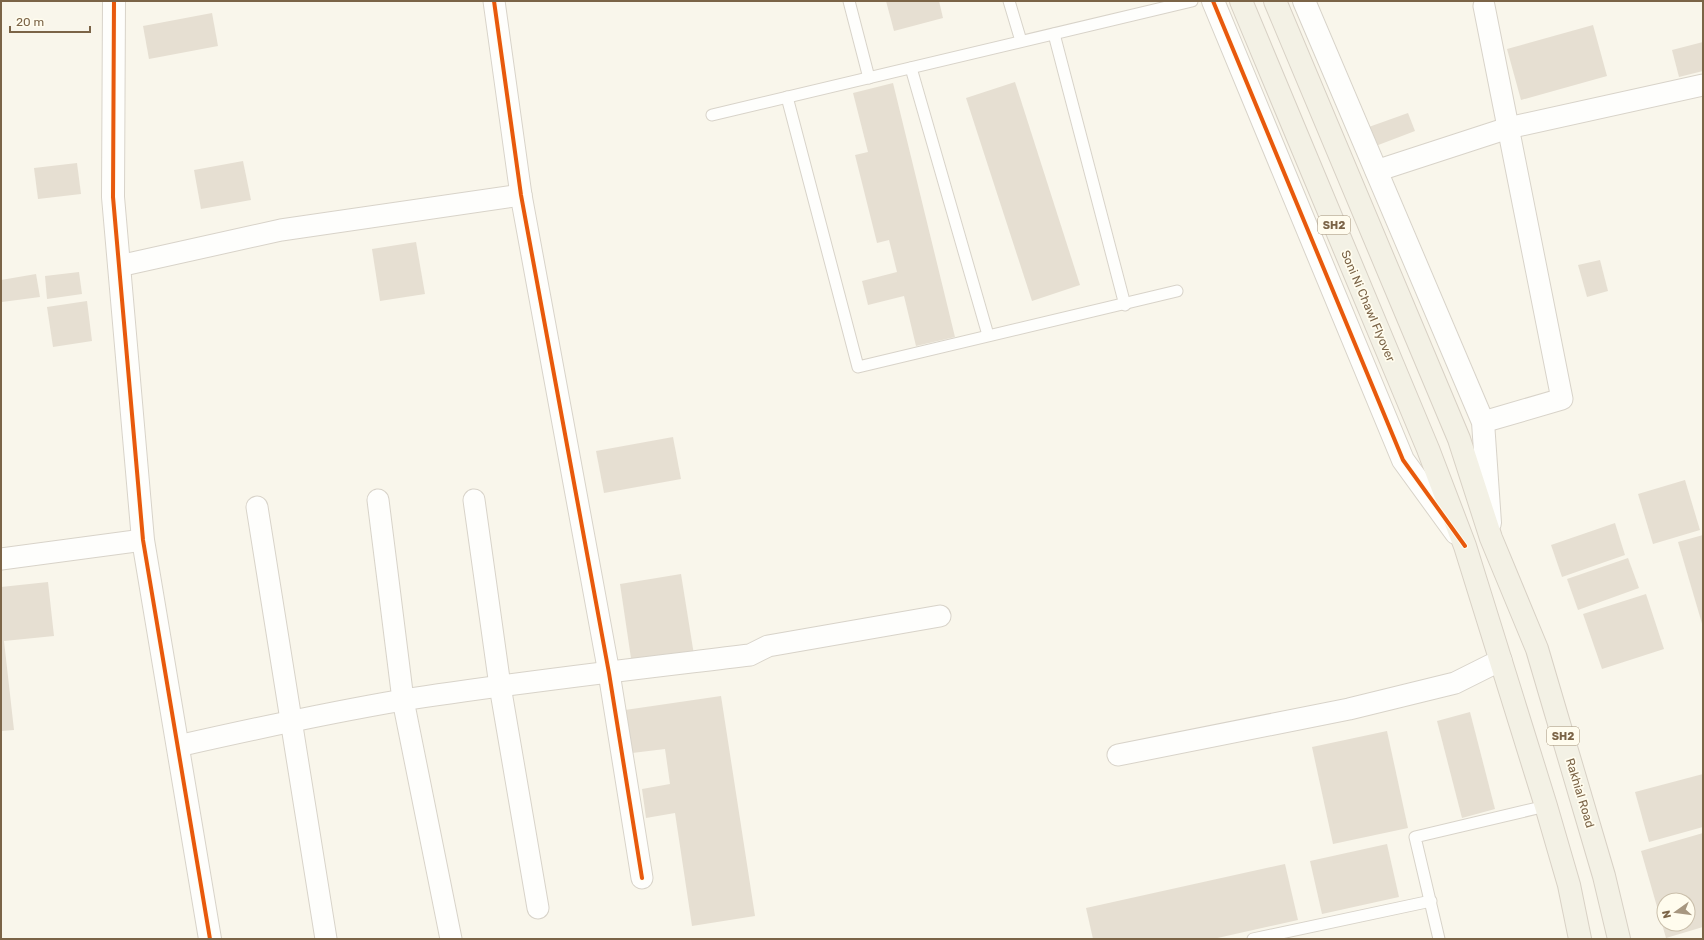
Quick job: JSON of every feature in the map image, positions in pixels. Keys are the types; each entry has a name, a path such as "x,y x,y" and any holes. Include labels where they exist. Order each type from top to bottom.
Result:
{"main road":[{"name":"Soni Ni Chawl Flyover","path":"1241,1 1428,449 1465,546"},
{"name":"SH2","path":"1275,1 1459,439 1491,538"},
{"name":"Rakhial Road","path":"1491,538 1537,649 1604,876 1619,939"},
{"name":"SH2","path":"1465,546 1546,806 1569,885 1580,939"}],"street":[{"path":"114,1 113,198 143,540 210,939"},
{"path":"494,1 521,195 609,673 642,878"},
{"path":"1213,1 1403,460 1465,546"},
{"path":"1304,1 1483,422 1491,538"},
{"path":"1483,422 1562,399 1484,6"},
{"path":"1376,171 1508,128 1703,85"},
{"path":"119,266 281,230 521,195"},
{"path":"378,500 402,700 451,939"},
{"path":"474,500 500,686 538,908"},
{"path":"257,507 326,939"},
{"path":"1,558 143,540"},
{"path":"178,746 291,721 402,700 500,686 750,655 768,646 940,616"},
{"path":"1118,755 1349,709 1455,682 1501,660"}],"lane":[{"path":"849,1 869,78"},
{"path":"1009,1 1021,41"},
{"path":"712,115 1192,1"},
{"path":"1054,34 1125,305"},
{"path":"911,68 988,335"},
{"path":"787,97 858,367 988,335 1125,305 1177,291"},
{"path":"1439,939 1415,837 1546,806"},
{"path":"1253,939 1431,900"}],"building":[{"path":"886,1 939,1 943,18 894,31"},
{"path":"212,13 218,46 149,59 143,26"},
{"path":"1593,25 1607,76 1521,100 1507,49"},
{"path":"1703,42 1703,71 1679,77 1672,50"},
{"path":"1015,82 1080,285 1032,301 966,98"},
{"path":"893,83 955,337 916,346 904,296 868,305 862,281 897,272 889,240 877,243 855,155 868,152 853,93"},
{"path":"1408,113 1415,131 1373,147 1366,128"},
{"path":"243,161 251,200 201,209 194,170"},
{"path":"77,163 81,194 38,199 34,168"},
{"path":"416,242 425,294 380,301 372,249"},
{"path":"1600,260 1608,291 1587,297 1578,265"},
{"path":"79,272 82,294 47,299 45,276"},
{"path":"36,274 40,297 2,302 1,280"},
{"path":"87,301 92,341 53,347 47,307"},
{"path":"673,437 681,479 604,493 596,451"},
{"path":"1685,480 1700,530 1653,544 1638,494"},
{"path":"1615,523 1625,555 1562,577 1551,545"},
{"path":"1703,535 1703,627 1678,542"},
{"path":"1628,558 1639,588 1578,610 1567,579"},
{"path":"681,574 694,655 632,665 620,584"},
{"path":"48,582 54,636 4,641 14,730 1,731 1,587"},
{"path":"1646,594 1664,649 1602,669 1583,614"},
{"path":"721,696 755,916 692,926 675,813 646,818 642,789 670,784 665,749 632,753 625,710"},
{"path":"1470,712 1495,809 1462,818 1437,721"},
{"path":"1387,731 1408,828 1333,844 1312,747"},
{"path":"1703,774 1703,827 1649,842 1635,792"},
{"path":"1703,833 1703,927 1696,929 1696,892 1656,892 1656,903 1641,851"},
{"path":"1387,844 1399,897 1322,914 1310,861"},
{"path":"1285,864 1298,920 1213,939 1093,939 1086,908"},
{"path":"1664,932 1686,932 1666,938"}],"cycle path":[{"path":"114,1 113,197 143,540 210,939"},
{"path":"494,1 521,195 609,673 642,878"},
{"path":"1213,1 1403,460 1465,546"}]}
